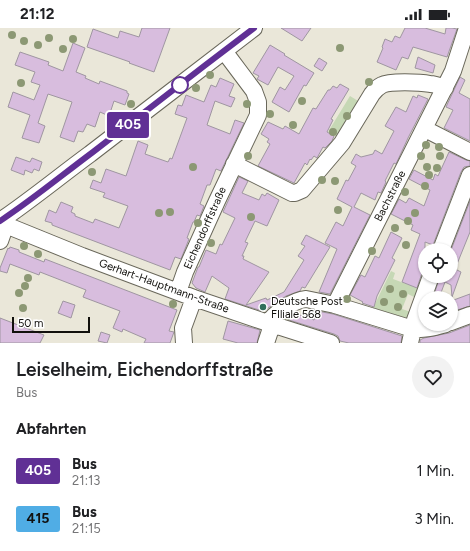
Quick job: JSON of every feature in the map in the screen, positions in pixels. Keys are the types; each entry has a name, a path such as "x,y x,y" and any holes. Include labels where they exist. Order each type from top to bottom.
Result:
{"street":[{"path":"0,241 3,221 254,28"},
{"name":"Bachstraße","path":"335,305 445,88 453,70 467,28"},
{"name":"Eichendorffstraße","path":"178,292 185,272 258,114 258,102 254,91 224,51"},
{"path":"234,164 292,193 296,193 302,190 342,143 372,94 381,85 390,83 429,83 445,88"},
{"path":"425,129 470,152"},
{"path":"444,243 470,175"},
{"name":"Gerhart-Hauptmann-Straße","path":"3,221 13,228 38,239 194,298 331,343"},
{"path":"266,343 271,319 278,312 302,299 335,305 412,336 415,320 429,283"},
{"path":"184,343 183,328 194,298"},
{"path":"458,319 470,315"}],"green space":[{"path":"350,96 363,104 339,138 328,132"},
{"path":"391,271 395,273 393,279 420,289 416,298 408,294 402,309 411,312 409,317 406,318 373,308"}],"building":[{"path":"142,28 170,28 154,72 87,47 93,29 118,38 120,31 139,37"},
{"path":"281,28 311,28 302,41"},
{"path":"405,28 425,28 445,34 446,28 457,29 447,57 413,47 408,59 402,57 396,70 377,62 385,39 392,42 395,36 400,38"},
{"path":"73,43 85,48 76,72 99,84 100,81 127,91 129,94 125,105 114,101 109,116 100,112 95,127 87,124 83,132 78,131 74,142 60,137 72,102 48,94 38,123 45,126 39,143 22,138 30,115 8,107 13,92 34,100 40,85 31,82 35,72 15,65 20,52 49,62 48,65 63,71"},
{"path":"270,45 314,73 306,86 304,85 289,112 272,102 280,87 285,90 294,76 278,67 268,85 257,79 259,76 253,73"},
{"path":"418,57 435,65 433,73 415,68"},
{"path":"319,58 327,63 322,71 314,66"},
{"path":"460,77 465,80 459,93 470,99 470,141 444,128 453,110 446,107"},
{"path":"220,78 234,84 229,96 235,98 231,107 215,101 207,125 230,134 235,120 244,123 221,171 216,169 210,185 207,185 200,204 204,206 200,216 197,215 193,222 187,238 189,239 181,259 175,257 170,270 45,221 49,210 56,213 61,202 73,207 71,212 75,214 75,216 93,223 95,219 119,228 128,206 103,197 105,193 90,188 93,180 101,183 106,169 126,176 138,141 148,145 145,154 168,162 170,158 172,159 187,118 175,114 178,105 182,106 186,95 204,102 211,85 216,87"},
{"path":"340,84 349,89 331,119 333,120 327,132 334,136 332,141 325,148 323,147 317,158 314,156 311,160 310,159 307,165 305,163 294,183 258,166 270,144 267,142 269,139 261,134 268,122 283,129 285,126 299,134 313,108 316,109 328,90 330,90 333,86 337,88"},
{"path":"418,95 428,99 396,164 394,163 381,193 378,192 375,200 361,193 354,207 370,215 330,294 319,292 337,249 325,243 336,222 343,226 352,207 337,199 346,180 348,181 356,166 351,163 356,154 361,157 373,154 375,150 382,154 394,131 385,126 396,107 406,112 413,96 417,98"},
{"path":"449,152 470,161 470,166 464,167 461,172 434,243 418,243 419,283 417,288 402,282 420,234 411,230 413,225 391,214 399,199 406,203 409,198 424,206 430,190 409,179 414,170 433,180 435,174 438,176"},
{"path":"16,157 30,162 32,158 42,162 39,171 34,169 32,173 25,170 24,175 11,170"},
{"path":"239,177 248,181 242,193 259,200 262,194 265,196 267,193 279,200 267,226 255,221 245,242 248,243 242,256 244,256 243,259 269,272 246,305 266,298 267,300 284,292 304,260 298,256 305,246 301,244 306,235 330,247 305,288 302,287 300,291 286,296 262,311 225,299 229,288 212,276 205,292 196,288 192,283 206,250 216,254 235,218 223,212"},
{"path":"470,201 470,232 458,262 458,243 454,243"},
{"path":"391,232 402,238 392,258 395,260 377,296 374,307 362,303 363,302 350,295 361,275 365,277 375,256 379,258"},
{"path":"10,247 44,262 45,259 177,310 169,331 174,332 170,343 144,343 146,339 123,329 122,332 113,328 120,311 83,297 86,290 40,272 39,275 10,264 7,273 0,271 8,248 9,249"},
{"path":"458,270 461,272 458,280"},
{"path":"438,283 445,283 442,291 435,291"},
{"path":"447,283 457,283 454,291 452,291 451,285"},
{"path":"470,294 470,306 458,310 458,298"},
{"path":"63,301 75,305 71,318 58,313"},
{"path":"317,311 333,314 402,336 401,343 349,343 340,341 338,336 334,334 289,320 291,315 294,313 314,320"},
{"path":"0,318 44,335 40,343 0,343"},
{"path":"228,321 260,330 257,343 238,343 223,339"},
{"path":"470,325 470,343 420,343 420,340 424,338 458,331 458,330"},
{"path":"101,332 110,335 107,343 98,341"}],"bus line":[{"name":"405","path":"0,221 254,28"}],"place":[{"name":"Deutsche Post FIliale 568","path":"263,307"}]}
